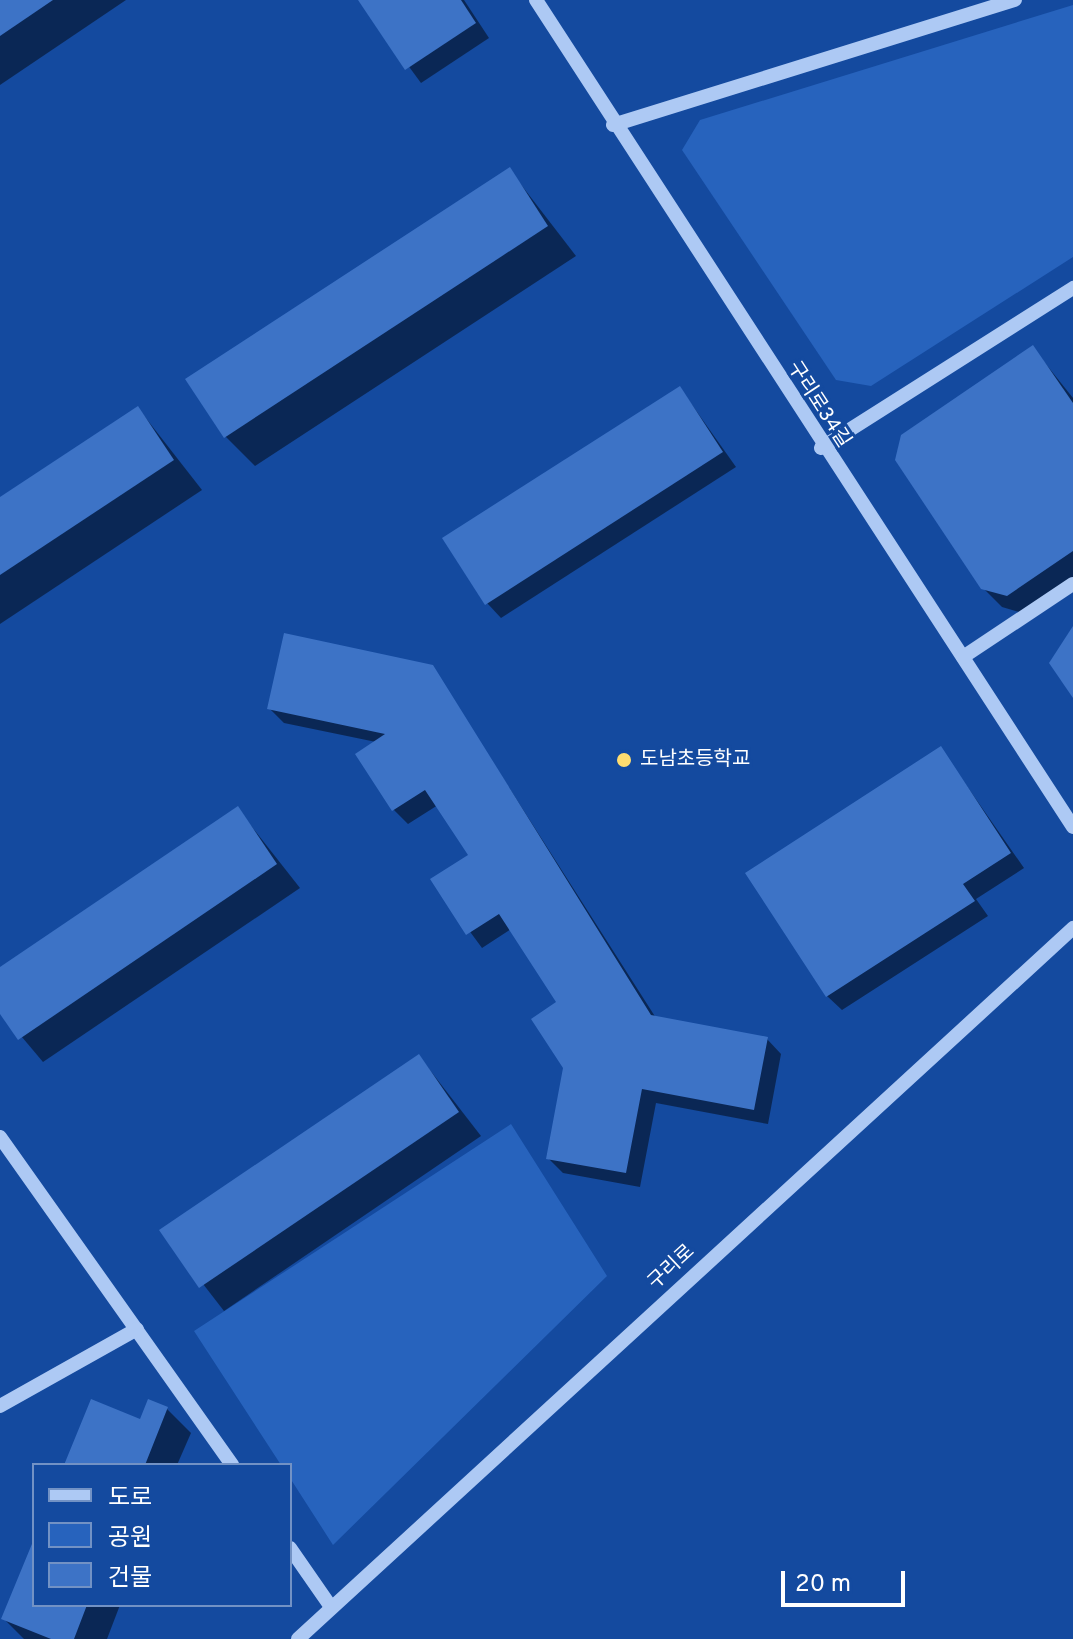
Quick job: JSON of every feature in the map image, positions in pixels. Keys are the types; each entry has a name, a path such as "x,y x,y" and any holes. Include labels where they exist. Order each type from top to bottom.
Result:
{"street":[{"name":"구리로34길","path":"536,0 821,448 963,657 1073,827"},
{"path":"613,125 1015,0"},
{"path":"821,448 1073,288"},
{"path":"963,657 1073,584"},
{"name":"구리로","path":"298,1639 1073,928"},
{"path":"0,1137 231,1463"},
{"path":"0,1406 137,1329"},
{"path":"292,1551 331,1607"}],"green space":[{"path":"1073,5 1073,257 871,386 836,380 682,150 700,120"},
{"path":"511,1124 607,1276 333,1545 292,1481 292,1463 280,1463 194,1331"}],"building":[{"path":"0,0 53,0 0,36"},
{"path":"358,0 461,0 476,23 405,70"},
{"path":"510,167 548,226 224,438 185,379"},
{"path":"1033,345 1073,403 1073,551 1007,596 981,589 895,460 901,435"},
{"path":"680,386 723,452 485,605 442,538"},
{"path":"138,406 174,460 0,575 0,497"},
{"path":"1073,626 1073,698 1049,663"},
{"path":"284,633 433,665 651,1015 768,1037 754,1110 642,1089 626,1173 546,1159 563,1068 531,1019 556,1002 499,914 466,935 430,879 468,855 425,790 392,811 355,754 385,734 267,709"},
{"path":"941,746 1011,853 963,884 975,901 826,997 745,873"},
{"path":"238,806 277,864 18,1040 0,1014 0,967"},
{"path":"419,1054 459,1112 199,1288 159,1230"},
{"path":"91,1399 140,1419 148,1399 168,1407 146,1463 65,1463"},
{"path":"32,1544 32,1607 86,1607 74,1639 51,1639 1,1619"}],"place":[{"name":"도남초등학교","path":"624,760"}]}
